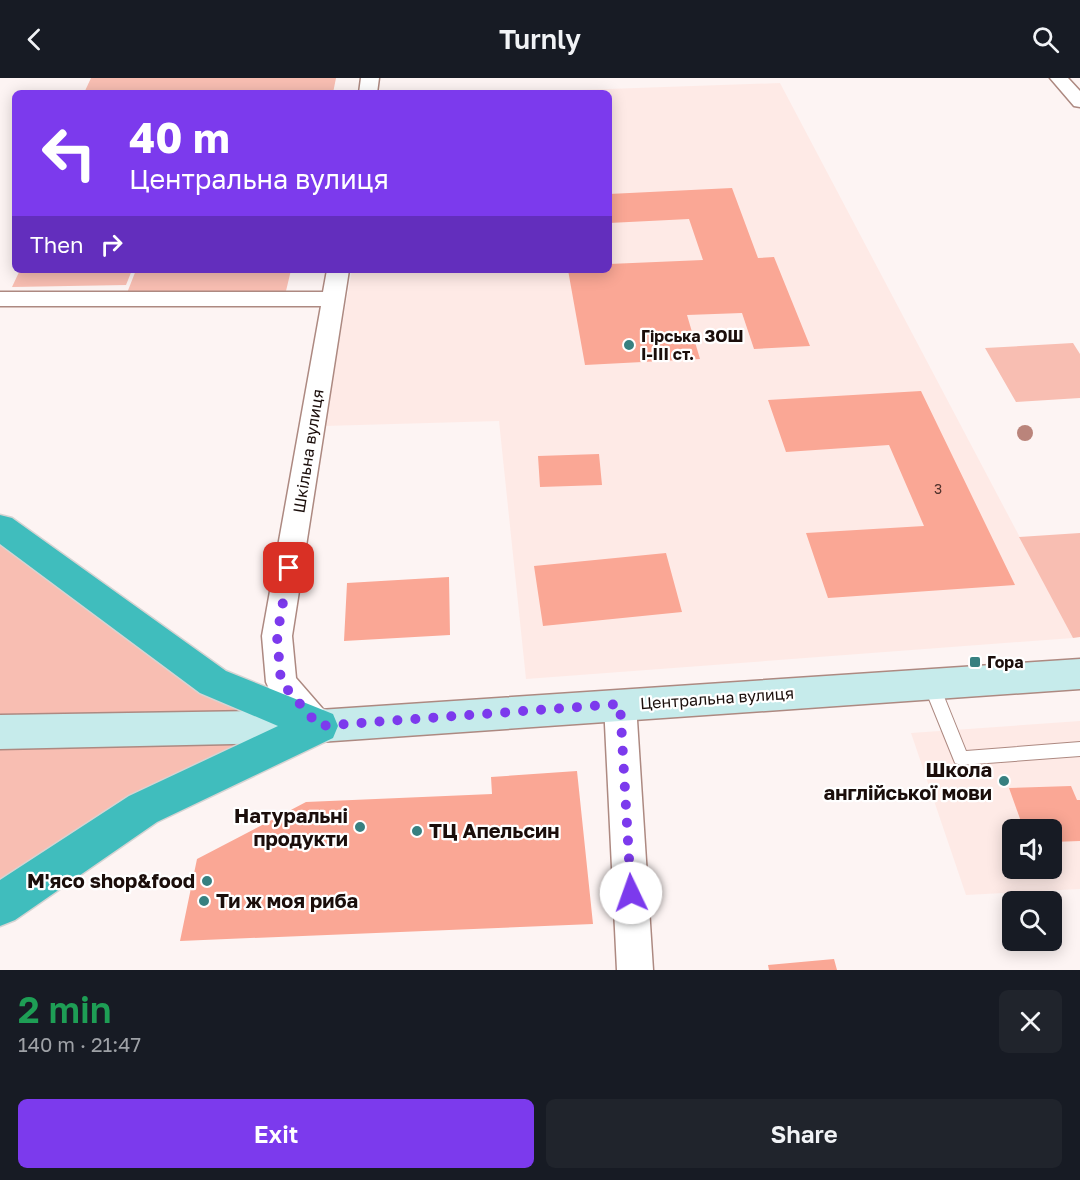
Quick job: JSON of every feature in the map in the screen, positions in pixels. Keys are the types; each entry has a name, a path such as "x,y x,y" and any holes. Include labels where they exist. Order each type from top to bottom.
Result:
{"highway":[{"path":"0,527 213,682 319,726"},
{"path":"0,905 143,810 245,759 319,726"}],"main road":[{"name":"Центральна вулиця","path":"0,732 319,726 1080,674"}],"street":[{"path":"1059,78 1080,102"},
{"name":"Шкільна вулиця","path":"319,726 281,682 277,636 338,273"},
{"path":"0,299 334,299"},
{"path":"620,704 635,970"}],"lane":[{"path":"931,684 961,758 1080,749"}],"shaded area":[{"path":"91,78 336,78 334,90 85,90"},
{"name":"Гірська ЗОШ І-ІІІ ст.","path":"780,83 1073,638 526,679 499,421 324,426 351,273 612,273 612,90 580,90"},
{"path":"19,273 131,273 126,285 12,287"},
{"path":"135,273 290,273 286,291 127,293"},
{"path":"1073,343 1080,354 1080,398 1016,402 985,348"},
{"path":"0,527 213,682 319,726 0,905"},
{"path":"1080,533 1080,637 1073,638 1019,537"},
{"name":"Школа англійської мови","path":"1080,721 1080,889 1002,891 1002,893 966,895 911,733"}],"building":[{"path":"732,188 758,258 774,257 810,346 754,349 742,313 687,315 700,359 585,365 569,273 612,273 612,264 703,260 689,219 612,223 612,194"},
{"path":"921,391 1015,585 828,598 806,533 924,526 889,445 786,452 768,400"},
{"path":"599,454 602,485 540,487 538,456"},
{"path":"666,553 682,612 543,626 534,566"},
{"path":"449,577 450,635 344,641 347,583"},
{"name":"ТЦ Апельсин","path":"577,771 593,924 180,941 197,859 306,802 492,794 491,777"},
{"path":"1071,786 1077,800 1080,800 1080,841 1062,842 1062,819 1020,819 1009,788"},
{"path":"834,959 837,970 769,970 768,965"}],"place":[{"name":"Гірська ЗОШ І-ІІІ ст.","path":"629,345"},
{"name":"Гора","path":"975,662"},
{"name":"Школа англійської мови","path":"1004,781"},
{"name":"Натуральні продукти","path":"360,827"},
{"name":"ТЦ Апельсин","path":"417,831"},
{"name":"М'ясо shop&food","path":"207,881"},
{"name":"Ти ж моя риба","path":"204,901"}],"route":[{"path":"289,568 277,636 281,682 319,726 620,704 631,893"}]}
